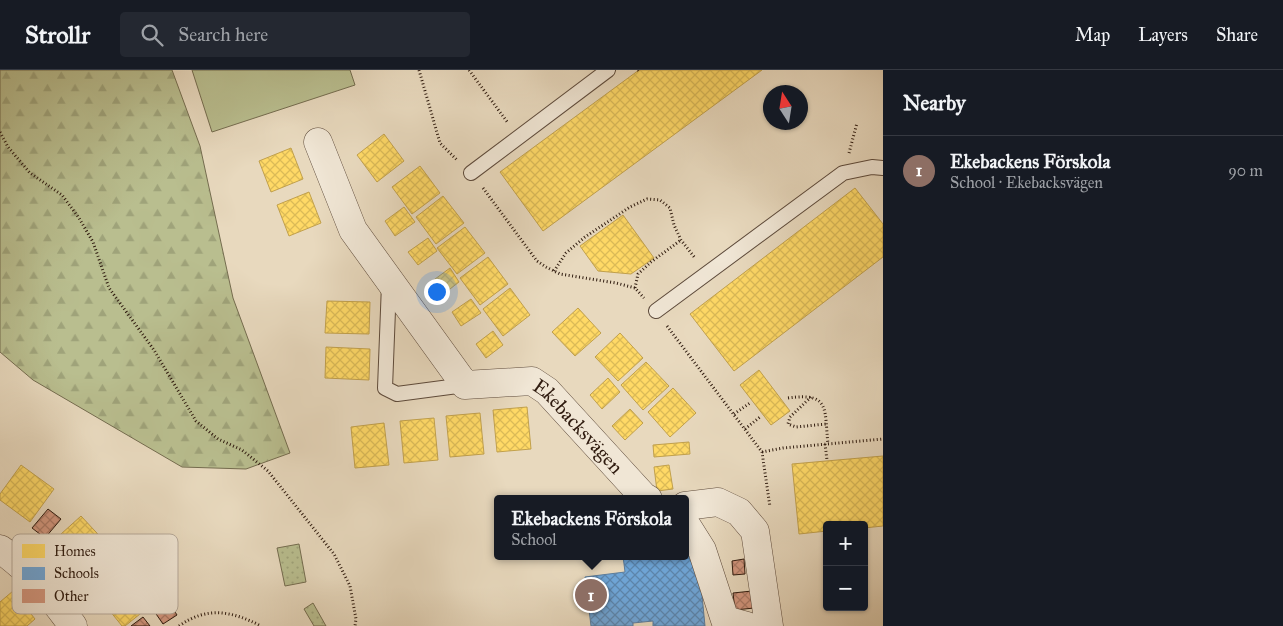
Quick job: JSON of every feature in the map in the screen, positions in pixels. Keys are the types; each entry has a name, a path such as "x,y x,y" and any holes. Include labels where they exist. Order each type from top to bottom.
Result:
{"street":[{"path":"318,142 353,230 465,385"},
{"name":"Ekebacksvägen","path":"465,385 532,381 547,391 642,495"},
{"path":"689,506 718,502 739,512 755,532 769,626"},
{"path":"689,529 702,550 725,620 747,626"},
{"path":"0,549 12,557"},
{"path":"64,614 73,626"}],"lane":[{"path":"471,173 608,70"},
{"path":"656,311 843,173 872,167 883,168"},
{"name":"Ekebacksvägen","path":"389,280 385,388 397,394 465,385"}],"path":[{"path":"419,70 440,144 471,173 538,261 546,268 560,274 635,288 656,311 762,452 770,510"},
{"path":"469,70 518,137"},
{"path":"843,173 857,123"},
{"path":"0,132 8,147 30,173 62,195 79,218 92,242 109,288 154,350 196,421 218,440 242,450 268,471 334,554 350,586 356,619 355,626"},
{"path":"554,271 566,253 585,237 630,206 647,199 660,200 670,208 674,225 681,240 706,274"},
{"path":"635,288 638,274 681,240"},
{"path":"788,398 806,396 816,398 822,403 826,424 827,460"},
{"path":"812,397 790,417 788,424 796,427 826,424"},
{"path":"734,414 750,403"},
{"path":"744,429 760,417"},
{"path":"762,452 782,448 883,439"},
{"path":"179,626 188,620 215,612 245,618 261,626"}],"green space":[{"path":"0,70 172,70 200,146 233,298 290,453 246,469 182,467 33,380 0,352"},
{"path":"192,70 350,70 355,85 212,132"},
{"path":"299,544 306,582 285,586 277,548"},
{"path":"313,603 326,626 314,626 304,609"}],"building: Homes":[{"path":"639,70 762,70 543,231 500,172"},
{"path":"384,134 404,161 377,182 357,155"},
{"path":"291,148 303,179 271,192 259,161"},
{"path":"420,166 440,193 412,214 392,187"},
{"path":"855,188 883,224 883,257 734,371 690,314"},
{"path":"309,192 321,223 289,236 277,205"},
{"path":"443,196 464,223 436,244 416,217"},
{"path":"404,207 415,222 395,236 385,221"},
{"path":"623,215 654,258 631,274 598,271 580,246"},
{"path":"465,227 485,253 457,274 437,248"},
{"path":"428,238 437,251 418,265 408,252"},
{"path":"488,257 508,284 480,305 460,278"},
{"path":"450,268 459,282 441,296 431,282"},
{"path":"510,288 530,315 503,336 483,309"},
{"path":"471,299 481,313 461,326 452,312"},
{"path":"327,301 370,302 369,334 325,333"},
{"path":"578,308 601,333 575,356 552,332"},
{"path":"493,331 503,345 486,358 476,344"},
{"path":"620,333 643,358 618,381 595,357"},
{"path":"326,347 370,349 369,380 325,378"},
{"path":"646,362 669,386 643,410 621,385"},
{"path":"759,370 790,411 771,425 740,385"},
{"path":"608,378 620,392 602,409 590,395"},
{"path":"673,388 696,413 670,437 648,412"},
{"path":"527,407 531,449 497,452 493,410"},
{"path":"630,409 643,423 625,440 612,426"},
{"path":"480,413 484,454 450,457 446,416"},
{"path":"434,418 438,460 404,463 400,421"},
{"path":"384,423 389,465 355,468 351,427"},
{"path":"689,442 690,454 654,457 653,445"},
{"path":"883,456 883,526 868,528 868,521 823,521 823,531 799,534 792,464"},
{"path":"21,465 54,489 30,522 0,500 0,494"},
{"path":"669,465 673,489 657,491 654,467"},
{"path":"81,516 98,534 61,534"},
{"path":"12,592 12,614 31,614 35,619 27,626 0,626 0,602"},
{"path":"112,614 140,614 125,626 122,626"}],"building: Schools":[{"path":"689,548 699,564 705,626 653,626 653,621 633,623 633,626 591,626 585,577 625,572 624,560 689,560"}],"building: Other":[{"path":"48,509 61,519 48,534 40,534 32,528"},
{"path":"744,559 745,574 733,575 732,561"},
{"path":"752,591 754,608 735,610 733,593"},
{"path":"156,614 176,614 177,615 163,624"},
{"path":"143,617 150,626 131,626"}],"place":[{"name":"Ekebackens Förskola","path":"591,595"}]}
